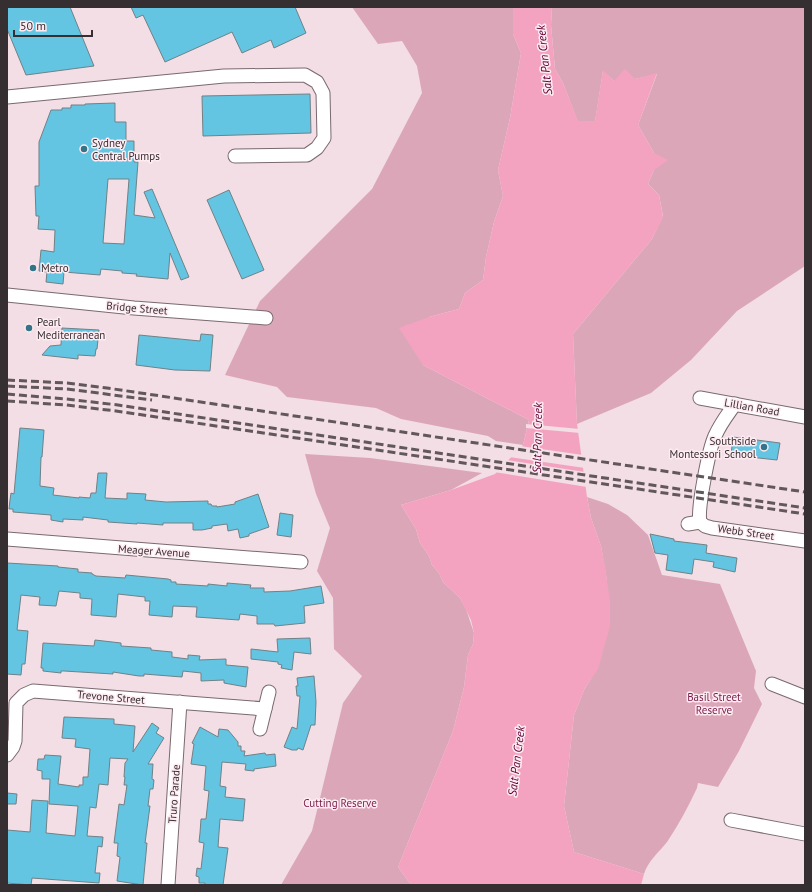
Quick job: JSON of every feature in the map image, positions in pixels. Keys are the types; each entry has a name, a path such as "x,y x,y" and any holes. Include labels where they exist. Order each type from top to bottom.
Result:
{"street":[{"path":"7,97 224,76 305,75 317,82 324,93 324,138 317,148 307,155 235,156"},
{"name":"Bridge Street","path":"7,295 134,308 266,318"},
{"name":"Lillian Road","path":"700,398 805,417"},
{"name":"Webb Street","path":"735,404 720,426 710,452 701,506 694,523 712,528 805,541"},
{"name":"Meager Avenue","path":"7,540 301,562"},
{"path":"772,684 805,697"},
{"name":"Trevone Street","path":"7,755 13,747 15,741 16,703 28,692 41,691 265,709"},
{"path":"260,729 269,692"},
{"name":"Truro Parade","path":"168,885 180,702"},
{"path":"731,820 805,834"}],"green space":[{"path":"352,7 513,7 513,34 521,53 510,118 498,170 503,196 494,222 486,257 483,280 465,293 459,309 429,317 423,365 529,420 523,445 496,441 488,436 401,419 376,408 287,397 277,387 225,375 260,301 372,189 422,93 417,66 402,41 378,44"},
{"path":"552,7 805,7 805,266 737,311 691,360 651,393 577,424 573,334 652,239 663,216 659,195 648,184 654,170 654,153 638,125 657,74 635,79 614,81 603,71 595,122 578,122 563,83 555,69 551,25"},
{"name":"Cutting Reserve","path":"305,454 370,458 482,473 451,490 401,505 416,529 420,543 429,556 432,565 439,573 443,582 460,598 466,609 474,633 473,644 468,655 464,687 453,731 398,867 411,885 281,885 312,831 343,703 362,676 334,649 333,598 317,571 330,528 316,494"},
{"name":"Basil Street Reserve","path":"587,497 608,504 627,515 648,535 662,575 720,584 756,671 754,688 762,704 739,751 718,787 698,783 694,795 675,829 667,842 651,861 644,874 574,852 564,806 574,715 585,688 591,679 607,581 601,546 591,518"}],"water":[{"name":"Salt Pan Creek","path":"513,7 552,7 551,25 555,69 563,83 578,121 595,121 603,70 614,81 625,69 635,79 657,73 638,125 654,153 668,160 654,170 648,184 659,195 663,217 652,239 573,334 577,424 591,518 601,546 605,566 610,602 610,626 598,669 585,688 574,715 564,806 574,852 644,874 641,885 411,885 398,867 453,731 464,687 468,655 473,644 474,633 471,620 460,598 443,582 439,573 432,565 429,556 420,543 416,529 401,505 451,490 495,474 523,445 529,420 423,365 399,328 429,317 459,309 465,293 483,280 486,257 494,222 503,196 498,170 510,118 521,53 513,34"}],"pier":[{"path":"526,424 580,429 580,433 526,428"},
{"path":"520,446 583,455 585,468 509,457"},
{"path":"506,460 585,472 587,487 494,472"}],"building":[{"path":"7,7 70,7 94,66 26,75 7,29"},
{"path":"131,7 295,7 306,33 274,48 271,40 242,53 232,32 165,62 143,15 136,18"},
{"path":"310,94 311,133 203,136 202,96"},
{"path":"115,103 115,122 126,122 126,141 134,141 134,162 138,162 134,215 155,218 144,192 152,189 189,277 181,280 170,253 168,279 136,276 137,274 101,269 100,275 64,272 63,284 46,282 47,272 39,271 41,250 54,252 55,230 38,229 39,216 36,216 35,186 39,186 39,142 51,110 62,110 62,108 71,108 71,105","holes":["108,179 129,179 124,244 103,243"]},
{"path":"229,190 264,270 242,279 207,200"},
{"path":"62,328 99,330 95,356 78,355 78,359 42,355 50,346 61,345"},
{"path":"201,334 213,335 210,371 175,370 136,365 139,335 200,341"},
{"path":"20,428 44,430 40,486 54,488 53,495 90,498 91,493 96,493 98,473 107,473 105,498 127,499 127,493 146,494 145,500 166,502 208,501 208,504 217,507 235,504 235,502 258,494 269,527 249,534 249,536 240,538 238,529 228,531 227,524 212,526 212,528 202,530 193,530 193,523 163,523 163,525 137,524 108,522 108,520 83,517 83,520 63,519 63,522 51,520 51,515 13,512 13,509 9,509 11,493 14,494"},
{"path":"733,437 780,443 777,460 731,455"},
{"path":"280,513 293,515 291,537 277,535"},
{"path":"650,534 674,539 674,541 707,545 706,553 737,558 735,572 713,567 714,562 694,559 692,574 666,570 668,555 655,553"},
{"path":"7,563 58,566 78,569 78,572 92,573 96,576 125,578 126,575 168,579 171,580 171,582 176,582 176,584 208,586 208,584 227,586 227,583 251,585 250,588 264,588 264,592 290,591 321,586 324,603 304,606 305,623 275,626 274,624 257,624 257,616 240,614 239,620 196,617 197,607 173,606 172,617 149,615 150,601 145,601 145,597 118,594 116,617 91,615 92,599 80,598 80,593 59,591 56,606 39,605 40,597 21,595 17,630 28,631 25,664 22,664 21,675 7,674"},
{"path":"310,638 311,654 294,652 292,670 281,668 282,665 278,664 278,662 251,659 251,649 278,652 277,639"},
{"path":"95,640 121,643 121,646 151,648 151,650 172,652 172,657 188,659 188,655 200,656 199,660 226,659 226,665 248,667 246,687 224,683 224,680 201,681 201,673 183,671 182,677 144,674 144,676 139,676 113,672 113,674 61,671 61,673 43,671 43,668 41,668 43,643 94,646"},
{"path":"314,676 316,702 315,725 311,725 303,750 298,748 297,750 292,750 284,747 292,727 297,729 300,696 297,696 297,678"},
{"path":"64,717 114,719 114,724 135,726 133,752 152,723 159,728 156,733 164,738 148,764 153,764 152,779 154,780 153,789 150,789 148,806 150,806 145,843 147,843 143,885 117,881 120,857 117,856 118,843 114,843 119,804 124,805 127,785 124,785 125,763 128,759 110,758 108,785 99,784 96,808 90,807 87,836 103,837 102,847 98,846 95,873 100,873 99,883 32,878 31,885 7,883 7,830 30,832 32,800 48,801 46,833 75,836 78,806 49,804 50,779 42,779 42,771 37,770 38,759 44,759 45,755 61,756 58,784 79,787 79,785 83,785 83,777 88,777 90,749 75,747 76,739 62,738"},
{"path":"200,727 218,737 219,729 228,730 238,742 238,746 241,746 241,751 245,751 244,756 265,753 266,755 275,754 276,766 254,769 254,771 245,770 246,764 222,762 220,786 226,787 225,797 245,799 243,821 220,819 218,847 228,848 223,885 205,885 205,883 199,883 199,877 196,876 197,868 201,869 204,843 199,842 201,819 206,819 209,791 204,790 206,766 191,764 194,744 192,743"},
{"path":"7,793 17,794 16,804 7,804"}],"railway":[{"path":"7,380 67,383 107,388 805,492"},
{"path":"7,386 67,389 152,400"},
{"path":"7,394 118,405 805,508"},
{"path":"7,401 66,405 116,411 805,514"}],"place":[{"name":"Sydney Central Pumps","path":"84,149"},
{"name":"Metro","path":"33,268"},
{"name":"Pearl Mediterranean","path":"29,328"},
{"name":"Southside Montessori School","path":"764,447"}]}
